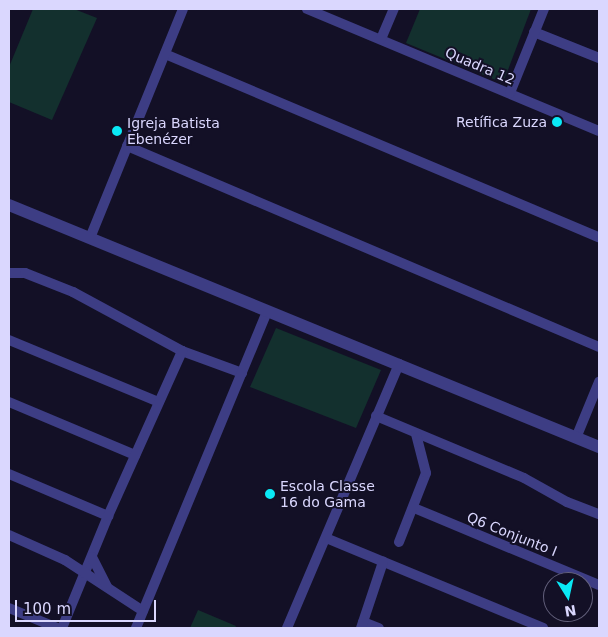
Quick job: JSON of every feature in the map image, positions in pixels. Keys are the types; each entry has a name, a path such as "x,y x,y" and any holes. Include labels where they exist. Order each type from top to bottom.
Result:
{"street":[{"path":"90,238 183,9"},
{"name":"Quadra 12","path":"307,9 599,131"},
{"path":"381,39 394,9"},
{"path":"510,93 544,9"},
{"path":"534,32 598,56"},
{"path":"164,54 599,237"},
{"path":"128,146 599,347"},
{"path":"9,205 599,447"},
{"path":"9,273 25,273 73,292 182,351 242,373"},
{"path":"136,628 267,312"},
{"path":"9,340 159,402"},
{"path":"62,628 108,516 182,351"},
{"path":"287,628 399,364"},
{"path":"576,438 599,382"},
{"path":"9,402 135,455"},
{"path":"376,416 524,478 567,502 599,514"},
{"path":"399,542 414,508 426,472 416,434"},
{"path":"9,474 108,516"},
{"name":"Q6 Conjunto I","path":"414,508 599,584"},
{"path":"9,535 65,560 144,611"},
{"path":"326,538 543,628"},
{"path":"92,557 107,587"},
{"path":"379,628 362,625 383,562"},
{"path":"9,608 57,628"}],"green space":[{"path":"33,9 74,9 97,18 52,120 9,102 9,67"},
{"path":"420,9 531,9 503,83 406,43"},
{"path":"276,328 381,370 356,428 250,387"},
{"path":"198,610 236,626 235,628 190,628"}],"place":[{"name":"Retífica Zuza","path":"557,122"},
{"name":"Igreja Batista Ebenézer","path":"117,131"},
{"name":"Escola Classe 16 do Gama","path":"270,494"}]}
